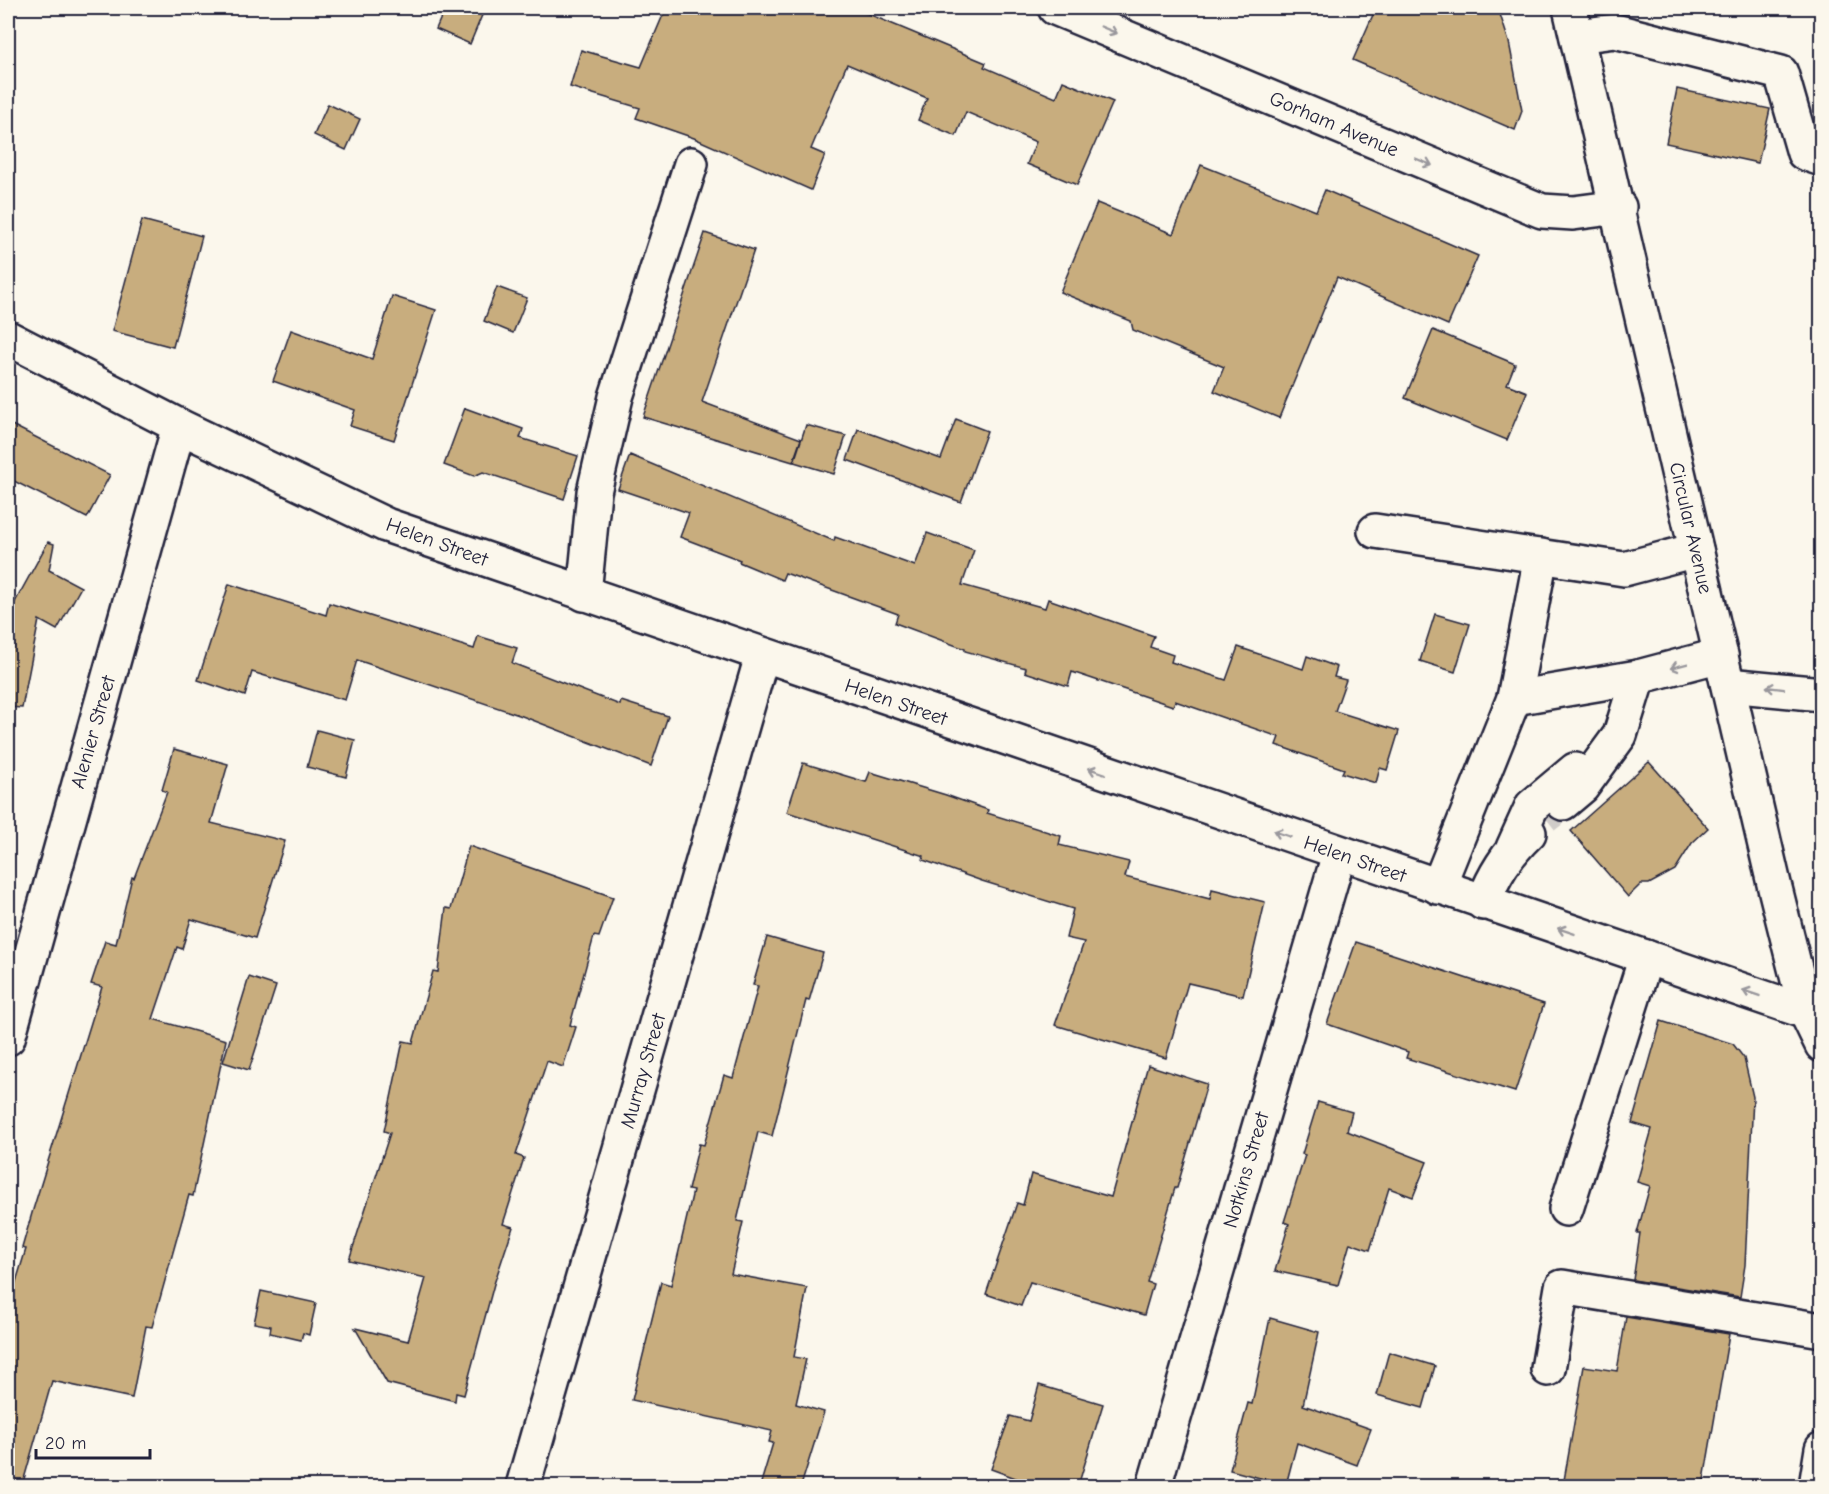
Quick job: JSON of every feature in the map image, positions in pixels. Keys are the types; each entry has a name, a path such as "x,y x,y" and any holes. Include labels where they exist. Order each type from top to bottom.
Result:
{"street":[{"name":"Gorham Avenue","path":"1054,8 1542,211 1573,213 1618,207"},
{"name":"Circular Avenue","path":"1574,22 1806,1012 1821,1045"},
{"path":"1574,22 1781,73 1804,153 1821,159"},
{"path":"584,594 594,492 616,397 691,164"},
{"name":"Helen Street","path":"8,338 179,426 386,525 1339,854 1806,1012"},
{"name":"Alenier Street","path":"8,1038 179,426"},
{"path":"1375,531 1624,569 1696,550"},
{"path":"1438,887 1514,698 1542,556"},
{"name":"Murray Street","path":"523,1486 762,656"},
{"path":"1514,698 1638,677 1725,670 1821,694"},
{"path":"1483,903 1495,872 1513,848 1582,787 1620,735 1638,677"},
{"path":"1513,848 1532,806 1575,770 1608,752"},
{"name":"Notkins Street","path":"1154,1486 1339,854"},
{"path":"1566,1209 1646,957"},
{"path":"1548,1370 1562,1287 1821,1330"},
{"path":"1816,1486 1821,1449"}],"building":[{"path":"445,8 485,8 470,44 436,29"},
{"path":"666,8 854,8 986,63 984,67 1056,98 1063,81 1113,102 1077,185 1027,164 1036,142 966,112 956,136 918,120 927,98 847,64 811,149 825,155 811,190 694,138 636,118 640,108 570,87 581,50 641,67"},
{"path":"1376,8 1498,8 1509,42 1522,111 1515,130 1353,60"},
{"path":"1677,89 1770,109 1758,163 1666,143"},
{"path":"328,104 360,119 346,150 314,135"},
{"path":"1201,165 1316,211 1325,190 1478,256 1448,325 1337,277 1279,418 1214,391 1224,367 1133,330 1131,321 1060,292 1097,203 1173,234"},
{"path":"142,220 202,236 173,347 112,331"},
{"path":"705,233 754,250 702,402 801,439 793,462 643,417"},
{"path":"497,287 527,298 513,333 484,321"},
{"path":"392,296 436,310 394,440 350,426 355,410 273,381 291,330 372,359"},
{"path":"1433,330 1515,364 1507,384 1527,392 1507,440 1405,398"},
{"path":"465,408 523,429 520,438 578,456 564,499 483,472 474,476 444,465"},
{"path":"956,419 987,431 961,502 847,460 858,429 941,459"},
{"path":"8,423 110,475 87,518 8,478"},
{"path":"806,425 846,436 834,474 794,462"},
{"path":"630,455 834,541 835,537 915,566 927,533 974,550 962,585 1045,608 1048,599 1154,636 1150,647 1173,655 1171,662 1226,680 1238,647 1303,669 1307,656 1337,667 1334,677 1346,680 1335,711 1399,731 1387,770 1380,768 1376,783 1342,773 1344,769 1276,745 1279,737 1175,701 1173,706 1072,672 1068,686 1025,672 1026,668 965,651 965,649 895,623 898,614 785,573 782,580 739,562 740,560 680,537 689,513 618,489"},
{"path":"48,542 54,544 49,570 81,587 57,630 39,620 22,708 8,707 8,615"},
{"path":"229,584 326,615 329,603 474,649 478,636 517,648 512,663 620,705 621,701 668,716 651,766 522,716 357,660 345,700 252,672 245,696 198,680"},
{"path":"1435,614 1470,624 1455,672 1420,661"},
{"path":"317,730 355,740 346,777 307,767"},
{"path":"174,749 228,764 211,823 285,841 255,938 191,919 182,949 177,947 153,1019 226,1040 193,1196 189,1195 152,1327 146,1326 132,1398 52,1381 22,1486 8,1486 8,1308 26,1249 22,1248 32,1213 102,987 91,984 105,941 116,944 132,877 134,878 167,792 162,790"},
{"path":"1649,762 1708,828 1692,843 1675,870 1649,884 1641,884 1628,897 1571,831"},
{"path":"803,763 866,782 870,772 946,795 988,810 987,813 1061,836 1059,845 1129,862 1125,877 1210,899 1212,889 1265,902 1243,996 1188,983 1166,1058 1055,1025 1084,942 1066,938 1073,909 982,881 923,860 924,856 787,812"},
{"path":"469,846 613,897 599,937 594,936 570,1025 576,1027 563,1067 547,1061 516,1155 524,1158 503,1224 513,1227 494,1284 464,1395 456,1393 455,1401 387,1383 355,1328 408,1341 426,1278 349,1260 390,1133 384,1131 403,1041 413,1043 433,971 438,972 446,908 451,909"},
{"path":"767,937 823,953 809,1001 806,1000 772,1136 758,1132 737,1221 743,1222 731,1274 807,1288 794,1357 806,1359 796,1404 824,1412 801,1486 760,1486 773,1443 769,1442 772,1431 632,1400 661,1282 671,1285 693,1191 688,1190 699,1144 704,1145 724,1075 733,1078 758,986 753,985"},
{"path":"1356,942 1544,1004 1515,1092 1406,1058 1408,1052 1327,1024"},
{"path":"249,977 276,986 249,1070 223,1062"},
{"path":"1661,1021 1733,1044 1744,1058 1753,1097 1745,1265 1740,1297 1633,1280 1640,1233 1637,1233 1650,1186 1637,1182 1652,1129 1632,1123"},
{"path":"1148,1065 1207,1084 1147,1282 1153,1284 1144,1315 1030,1282 1021,1306 986,1294 1017,1203 1023,1205 1031,1174 1111,1197"},
{"path":"1318,1102 1352,1112 1347,1131 1427,1162 1413,1197 1389,1188 1370,1250 1350,1243 1338,1285 1275,1271 1289,1224 1284,1222 1305,1155 1302,1154"},
{"path":"261,1291 316,1303 309,1335 303,1333 301,1340 270,1333 271,1326 254,1323"},
{"path":"1626,1317 1729,1334 1703,1486 1563,1486 1584,1366 1617,1371"},
{"path":"1270,1318 1319,1332 1303,1405 1371,1429 1357,1465 1297,1443 1286,1485 1230,1470 1248,1403 1252,1404"},
{"path":"1389,1352 1435,1366 1423,1408 1377,1395"},
{"path":"1039,1385 1103,1404 1078,1486 1018,1486 1021,1480 991,1469 1010,1416 1029,1421"}],"tunnel":[{"path":"1545,817 1563,803"}]}
